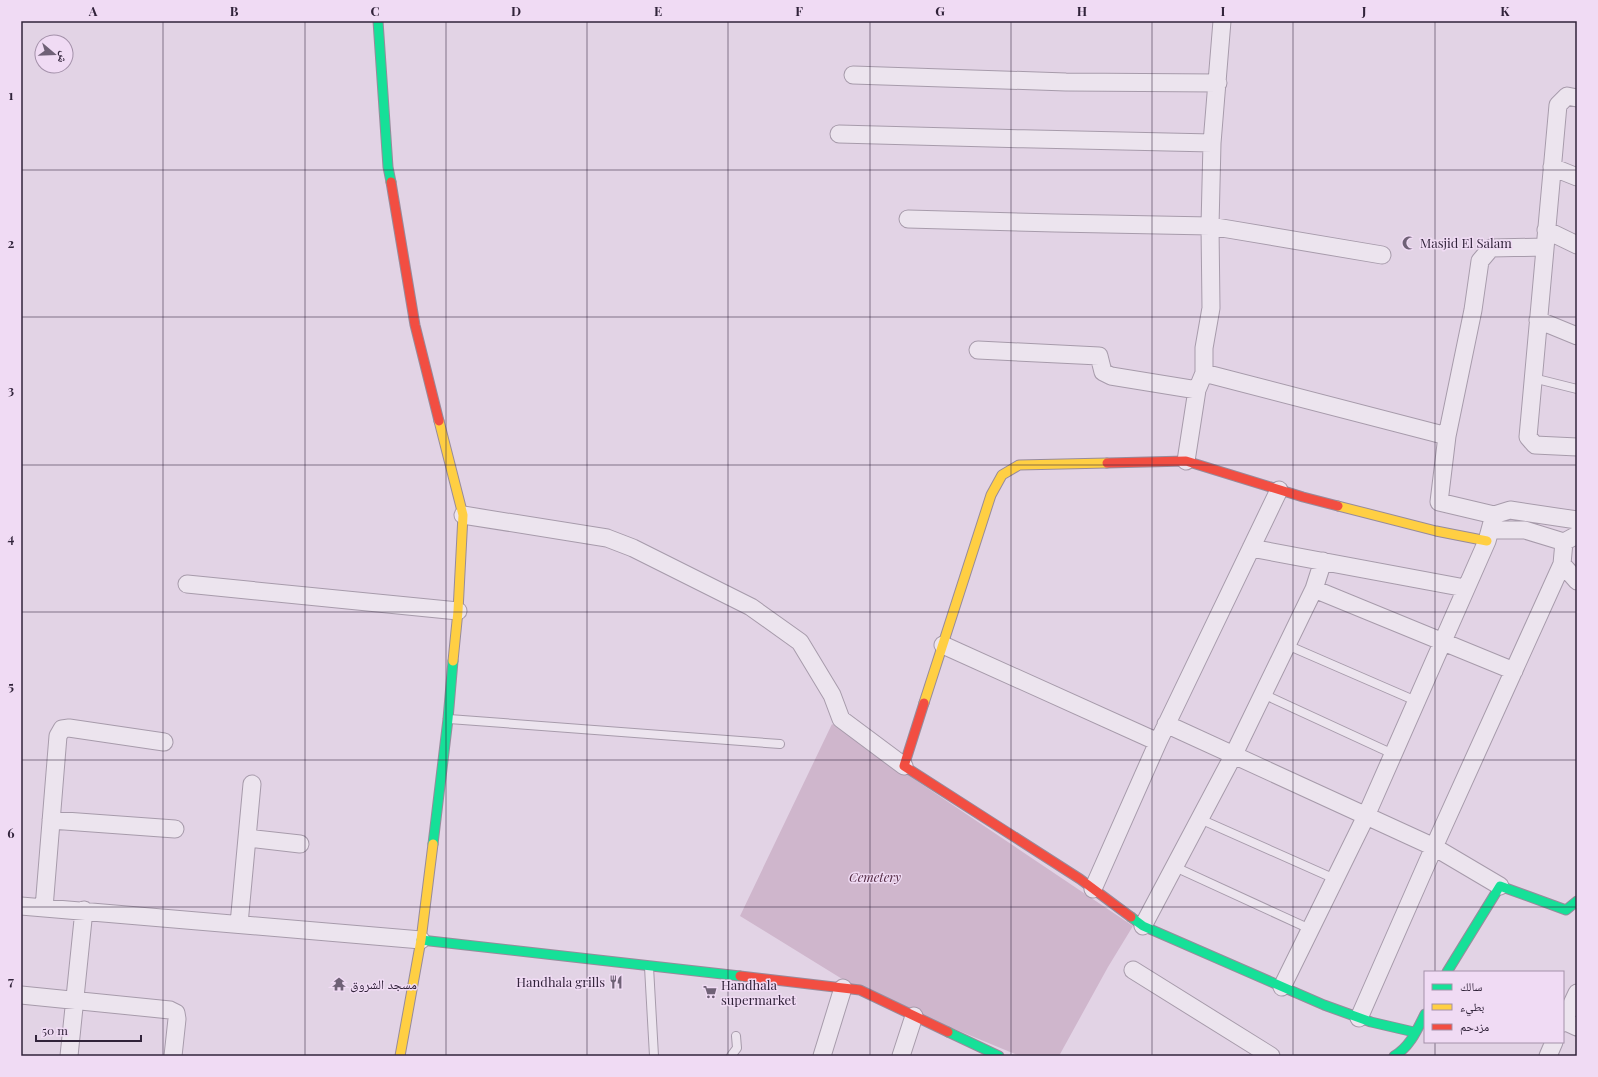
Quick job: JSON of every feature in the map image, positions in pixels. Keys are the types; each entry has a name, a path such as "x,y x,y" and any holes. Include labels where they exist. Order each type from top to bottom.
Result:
{"street":[{"path":"378,21 388,167 412,310 463,515 458,611 448,719 421,940 400,1056"},
{"path":"1186,461 1197,390 1204,373 1204,348 1211,308 1210,226 1212,143 1222,21"},
{"path":"853,75 1066,82 1218,83"},
{"path":"1577,98 1567,96 1558,105 1528,437 1535,445 1577,447"},
{"path":"839,134 981,139 1022,138 1212,143"},
{"path":"1552,167 1577,165"},
{"path":"1552,167 1577,177"},
{"path":"908,219 1055,224 1210,226 1382,255"},
{"path":"1490,529 1439,502 1447,436 1473,310 1480,261 1491,248 1546,239 1577,245"},
{"path":"1538,320 1577,336"},
{"path":"978,350 1098,356 1103,372 1111,376 1197,390"},
{"path":"1204,373 1447,436"},
{"path":"904,766 991,495 1002,475 1019,465 1186,461 1303,497 1429,529 1525,530 1571,538 1562,564 1434,847 1359,1018"},
{"path":"1093,889 1166,724 1279,490"},
{"path":"1282,987 1366,816 1490,529 1510,510 1577,520"},
{"path":"463,515 607,538 633,548 752,607 800,642 832,695 841,719 904,766 1093,889 1144,926 1324,1005 1359,1018 1414,1032"},
{"path":"1252,548 1465,588"},
{"path":"1144,926 1233,756 1314,589 1322,561"},
{"path":"1562,564 1577,581"},
{"path":"188,584 458,611"},
{"path":"1314,589 1514,671"},
{"path":"943,645 1158,742"},
{"path":"1166,724 1434,847 1500,886 1573,909"},
{"path":"44,908 58,736 62,729 69,728 164,742"},
{"path":"239,924 252,784"},
{"path":"51,820 175,829"},
{"path":"247,838 300,844"},
{"path":"1448,971 1500,886"},
{"path":"21,906 84,910 421,940 860,990 914,1016 979,1052 999,1056"},
{"path":"69,1056 84,910"},
{"path":"1133,970 1271,1056"},
{"path":"822,1056 843,988"},
{"path":"1568,1024 1577,993"},
{"path":"21,995 170,1010 176,1013 177,1019 173,1056"},
{"path":"902,1056 914,1016"},
{"path":"1394,1056 1399,1054 1405,1048 1424,1016"},
{"path":"1548,1056 1554,1043"}],"lane":[{"path":"1533,378 1577,389"},
{"path":"1287,645 1416,701"},
{"path":"1263,694 1393,754"},
{"path":"448,719 780,744"},
{"path":"1200,819 1335,879"},
{"path":"1175,867 1310,930"},
{"path":"649,966 654,1056"},
{"path":"731,1056 737,1048 736,1036"}],"green space":[{"name":"Cemetery","path":"832,724 1133,926 1108,967 1059,1056 1020,1056 860,990 740,916"}],"traffic: fast":[{"path":"378,21 388,167 391,182"},
{"path":"433,844 448,719 453,661"},
{"path":"1448,971 1500,886 1566,910 1577,901"},
{"path":"1131,917 1143,926 1324,1005 1371,1022 1414,1032"},
{"path":"421,940 740,976"},
{"path":"1394,1056 1409,1043 1424,1016"},
{"path":"948,1032 999,1056"}],"traffic: slow":[{"path":"439,421 463,515 458,611 453,661"},
{"path":"924,703 991,495 1002,475 1019,465 1107,463"},
{"path":"1338,506 1436,531 1487,541"},
{"path":"400,1056 421,940 433,844"}],"traffic: jam":[{"path":"391,182 415,325 439,421"},
{"path":"1107,463 1186,461 1303,497 1338,506"},
{"path":"924,703 904,766 1080,879 1131,917"},
{"path":"740,976 860,990 948,1032"}],"place":[{"name":"Masjid El Salam","path":"1409,243"},
{"name":"Handhala grills","path":"616,982"},
{"name":"مسجد الشروق","path":"339,984"},
{"name":"Handhala supermarket","path":"710,992"}]}
